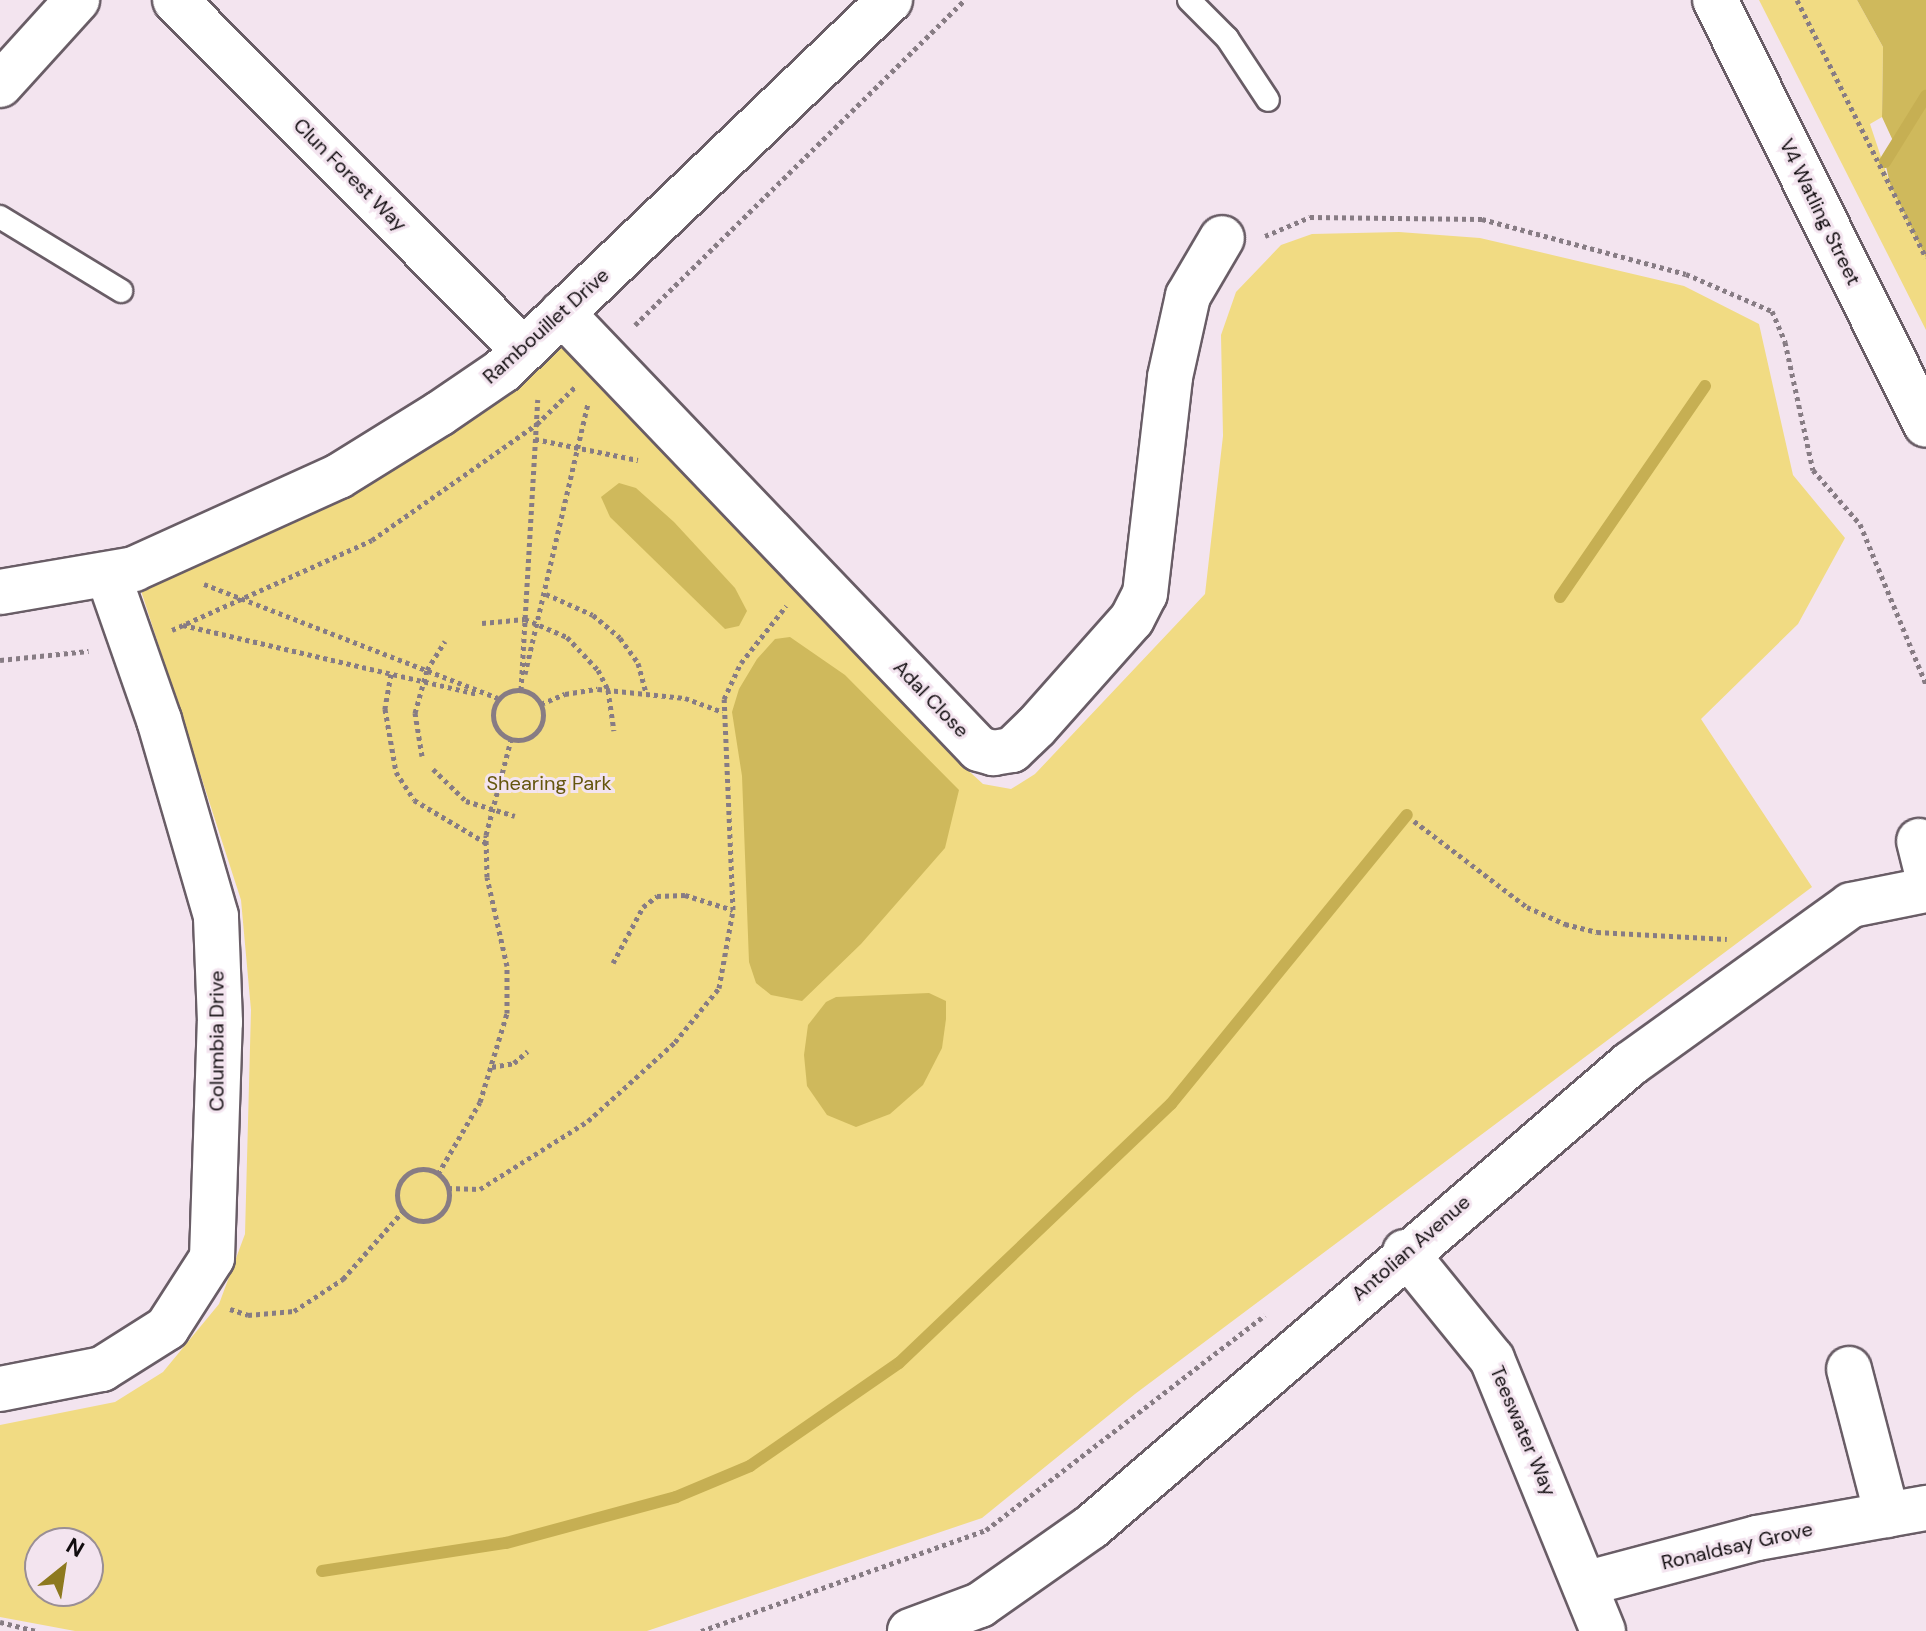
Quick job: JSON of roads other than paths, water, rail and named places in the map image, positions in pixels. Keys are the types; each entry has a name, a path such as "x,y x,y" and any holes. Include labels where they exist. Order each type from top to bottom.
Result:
{"street":[{"path":"0,85 77,0"},
{"name":"Rambouillet Drive","path":"0,592 128,569 339,476 439,414 542,332 890,0"},
{"name":"V4 Watling Street","path":"1715,0 1926,425"},
{"name":"Clun Forest Way","path":"183,3 542,332"},
{"name":"Adal Close","path":"542,332 598,351 979,749 1012,750 1132,619 1145,594 1170,377 1188,296 1242,239"},
{"name":"Columbia Drive","path":"0,1389 102,1369 167,1328 212,1258 220,1022 216,916 128,569"},
{"name":"Antolian Avenue","path":"910,1631 980,1605 1091,1527 1405,1252 1630,1064 1851,905 1926,890"},
{"name":"Teeswater Way","path":"1405,1252 1492,1359 1588,1583 1603,1631"},
{"name":"Ronaldsay Grove","path":"1588,1583 1757,1538 1907,1512 1849,1369"}],"lane":[{"path":"1189,0 1227,38 1268,100"},
{"path":"0,217 121,291"}],"waterway":[{"path":"1885,162 1926,96"},
{"path":"1560,597 1705,386"},
{"path":"322,1571 506,1543 676,1497 750,1466 899,1363 1171,1104 1407,815"}],"park label":[{"name":"Shearing Park","path":"549,783"}]}
